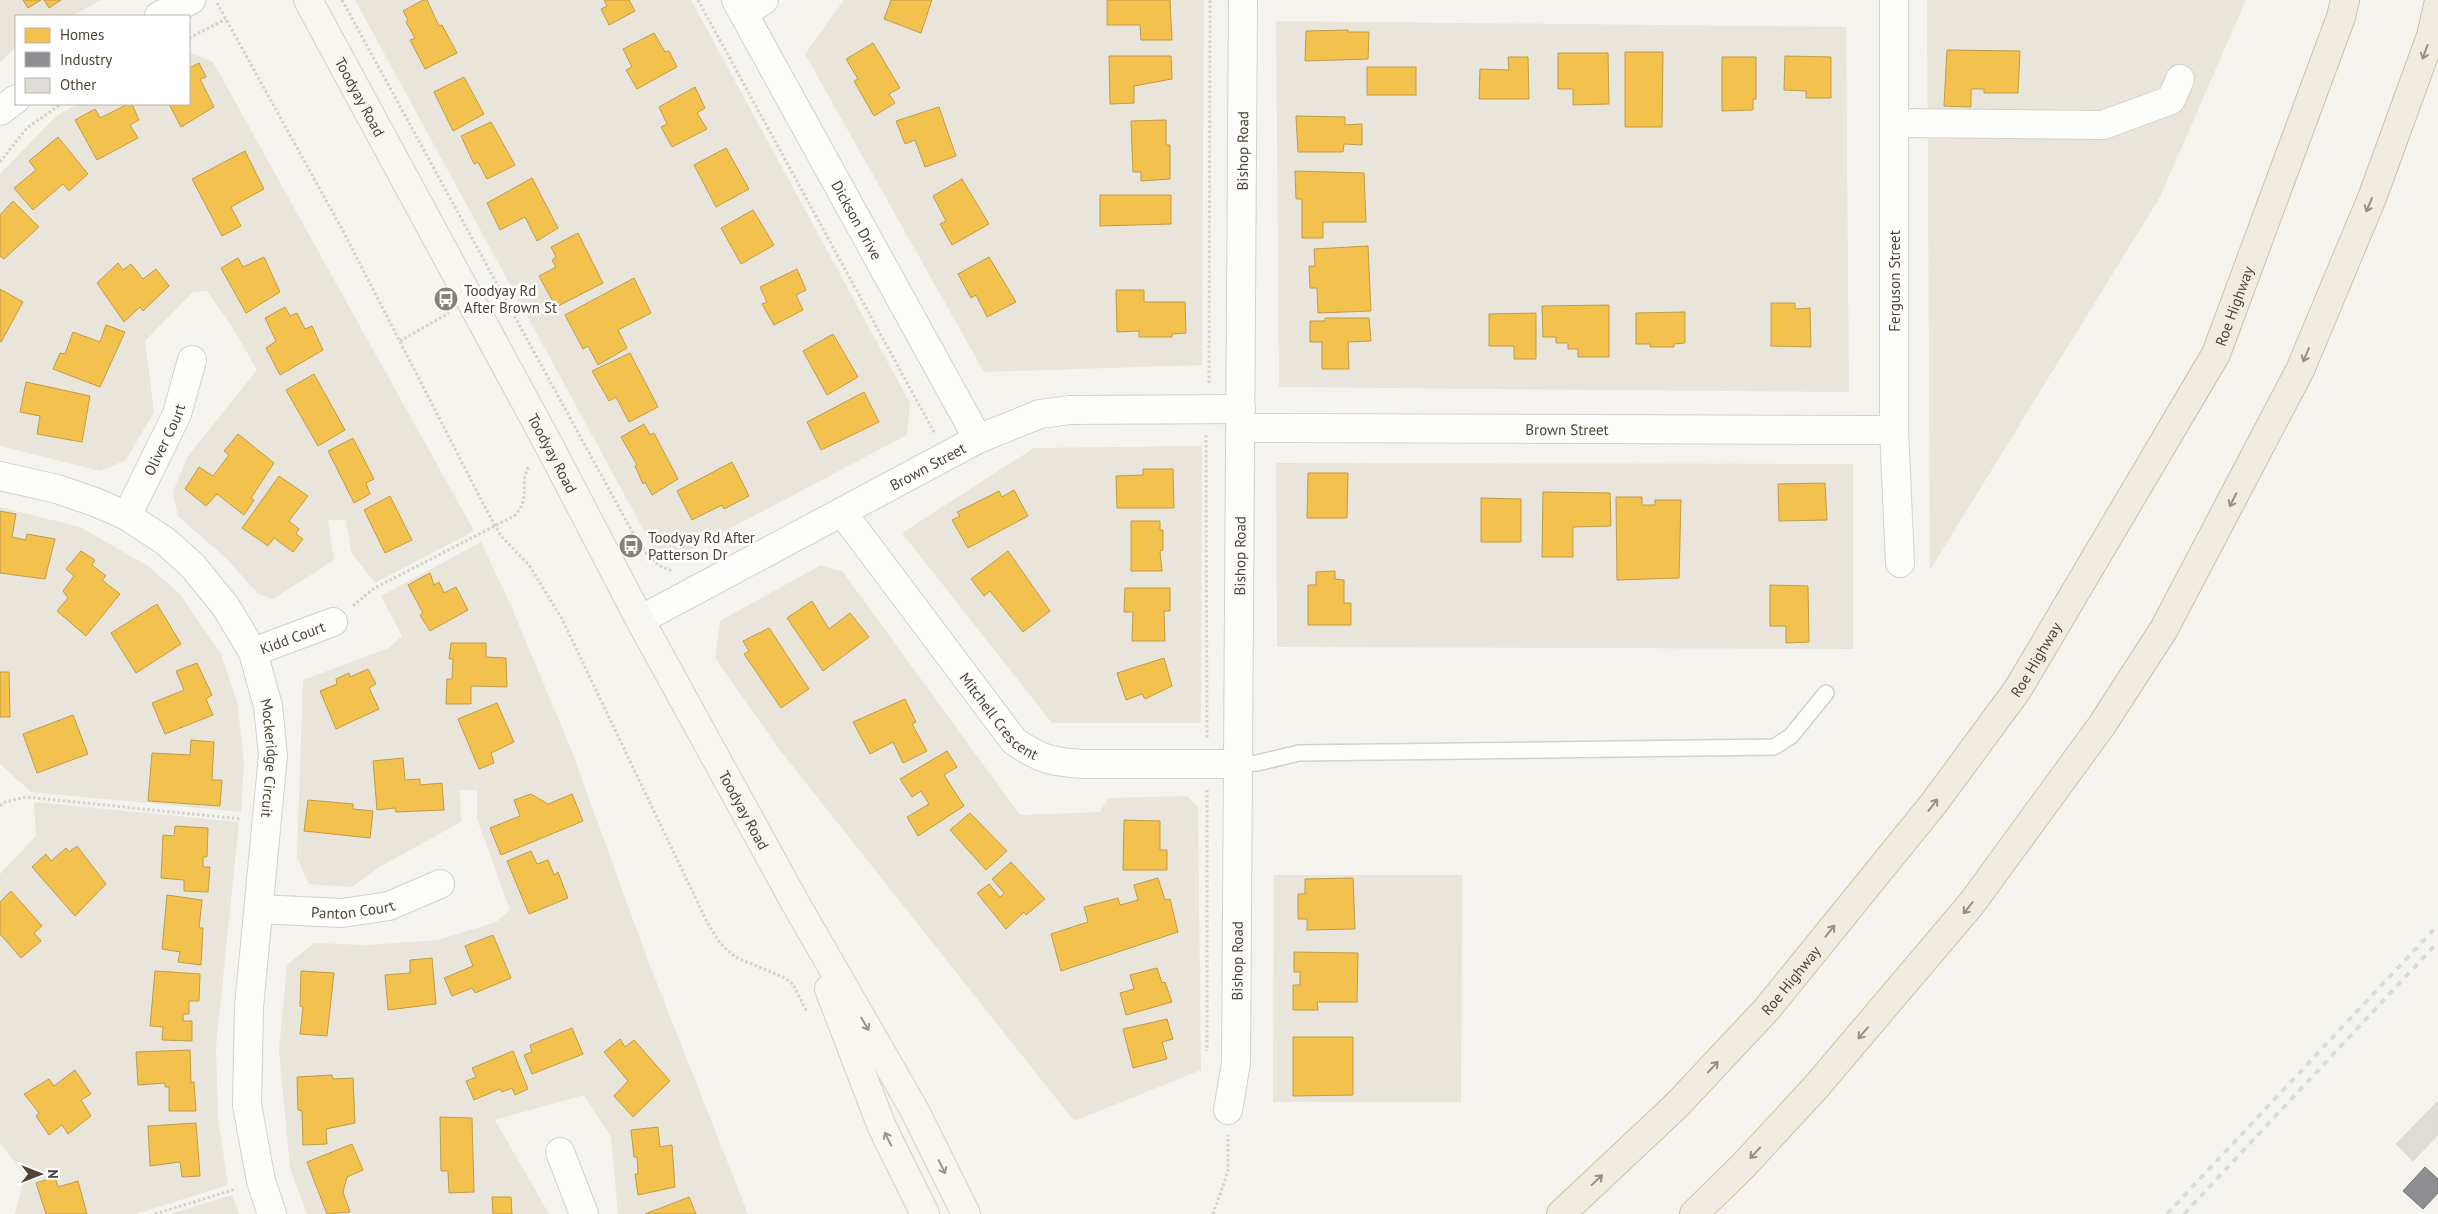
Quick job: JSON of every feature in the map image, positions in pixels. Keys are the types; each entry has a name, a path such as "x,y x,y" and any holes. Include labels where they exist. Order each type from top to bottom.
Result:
{"highway":[{"name":"Roe Highway","path":"1561,1214 1677,1105 1767,1009 1934,803 2018,689 2216,354 2341,16 2344,0"},
{"path":"1694,1214 1744,1165 1816,1087 1972,903 2102,725 2164,629 2300,370 2372,198 2431,36 2438,5"}],"main road":[{"name":"Toodyay Road","path":"308,0 552,451 640,620 797,906 914,1111 966,1214"},
{"name":"Toodyay Road","path":"797,906 882,1127 925,1214"}],"street":[{"path":"161,15 191,0"},
{"name":"Bishop Road","path":"1228,1110 1236,1063 1243,0"},
{"name":"Ferguson Street","path":"1894,0 1894,430 1900,563"},
{"name":"Dickson Drive","path":"748,4 978,439"},
{"path":"1894,123 2102,125 2171,100 2180,79"},
{"path":"0,112 15,100"},
{"name":"Oliver Court","path":"127,516 177,414 192,360"},
{"name":"Brown Street","path":"640,620 978,439 1040,414 1070,410 1241,419 1894,430"},
{"name":"Mockeridge Circuit","path":"0,476 57,489 96,502 127,516 165,541 193,566 226,607 253,652 268,706 273,754 249,1007 247,1105 257,1162 272,1214"},
{"name":"Mitchell Crescent","path":"842,512 1014,741 1035,756 1057,762 1083,764 1238,764"},
{"name":"Kidd Court","path":"253,652 333,622"},
{"name":"Panton Court","path":"259,909 342,912 389,906 440,884"},
{"path":"560,1152 584,1214"}],"lane":[{"path":"1238,764 1257,763 1299,753 1774,747 1791,736 1826,694"}],"path":[{"path":"216,0 343,231 495,525 502,536 529,565 562,619 707,922 720,943 744,962 788,980 793,984 808,1014"},
{"path":"342,0 635,537 652,562 662,569 675,572"},
{"path":"698,0 936,436 928,441"},
{"path":"1209,391 1210,0"},
{"path":"190,37 226,19"},
{"path":"0,162 27,128 60,105"},
{"path":"400,341 449,313"},
{"path":"1206,427 1207,1054"},
{"path":"333,622 372,589 514,516 522,507 526,470 530,464 552,451"},
{"path":"0,806 5,802 26,798 246,820"},
{"path":"1213,1214 1228,1172 1228,1110"},
{"path":"156,1214 238,1188"}],"shaded area":[{"path":"0,0 101,0 74,15 15,15 15,48 0,62"},
{"path":"355,0 691,0 910,403 907,435 680,555 653,547"},
{"path":"844,0 1204,0 1202,365 984,372 805,54"},
{"path":"1927,0 2246,0 2160,197 1930,570"},
{"path":"1276,21 1846,27 1849,392 1279,387"},
{"path":"190,52 213,62 474,531 375,583 351,552 346,520 328,520 334,560 273,599 258,594 227,559 178,516 173,492 188,456 257,370 233,328 207,291 193,292 145,341 154,412 126,460 100,471 0,446 0,174 56,116 76,105 190,105"},
{"path":"1202,446 1201,723 1052,723 902,533 1034,448"},
{"path":"1276,463 1853,464 1853,649 1277,647"},
{"path":"0,507 80,527 148,566 179,593 221,654 237,701 244,763 241,812 31,792 0,764"},
{"path":"481,542 511,606 571,749 647,958 748,1214 618,1214 611,1137 584,1095 495,1120 549,1214 307,1214 290,1168 279,1050 287,965 314,943 367,945 438,940 496,922 510,910 477,819 477,790 460,790 461,822 381,866 352,887 309,884 297,858 303,680 389,648 402,636 381,596"},
{"path":"821,565 843,572 1020,815 1100,812 1108,798 1187,796 1198,807 1201,1070 1074,1121 779,749 715,658 720,621"},
{"path":"34,802 239,822 216,1047 218,1118 228,1185 136,1214 15,1214 25,1176 0,1142 0,874 36,836"},
{"path":"1274,875 1462,875 1461,1102 1273,1102"},
{"path":"232,1195 239,1214 170,1214"}],"building: Homes":[{"path":"23,0 41,0 28,8"},
{"path":"44,0 61,0 49,8"},
{"path":"423,0 427,0 439,26 442,25 457,53 425,69 410,40 415,38 406,22 408,20 403,11"},
{"path":"604,0 629,0 635,11 609,25 601,9 607,6"},
{"path":"891,0 932,0 921,33 884,19"},
{"path":"1107,0 1170,0 1172,40 1141,40 1140,25 1107,25"},
{"path":"1348,30 1348,32 1369,32 1368,59 1305,61 1306,31"},
{"path":"654,33 665,52 669,51 677,67 637,89 626,70 632,67 623,49"},
{"path":"873,43 900,88 889,94 895,103 874,116 854,81 858,79 846,59"},
{"path":"1947,50 2020,51 2018,93 1984,93 1984,89 1971,89 1971,107 1944,106"},
{"path":"1625,52 1663,52 1662,127 1625,127"},
{"path":"1558,53 1608,53 1609,104 1573,105 1573,89 1558,89"},
{"path":"1109,56 1171,56 1172,79 1134,86 1134,103 1110,104"},
{"path":"1785,56 1831,57 1831,98 1806,98 1806,91 1784,90"},
{"path":"1508,57 1528,57 1529,99 1479,99 1480,69 1509,70"},
{"path":"1722,57 1756,57 1756,99 1753,99 1753,110 1722,111"},
{"path":"199,63 206,77 200,79 214,107 181,127 170,105 190,105 190,68"},
{"path":"1367,67 1416,67 1416,95 1367,95"},
{"path":"464,77 484,114 453,131 434,92"},
{"path":"695,87 705,108 697,113 707,129 672,147 661,127 667,124 659,107"},
{"path":"126,105 132,105 139,120 130,125 138,138 97,160 75,120 95,109 100,118"},
{"path":"939,107 956,156 925,167 915,140 905,144 896,121"},
{"path":"1296,116 1345,117 1345,125 1362,124 1362,145 1344,144 1343,152 1298,152"},
{"path":"1166,120 1166,145 1170,145 1170,179 1141,181 1141,172 1133,172 1131,121"},
{"path":"491,122 515,165 487,179 478,162 474,164 461,136"},
{"path":"58,137 88,174 69,191 63,184 33,210 14,188 36,170 29,161"},
{"path":"726,148 749,189 716,207 694,165"},
{"path":"245,151 264,189 231,207 241,226 222,236 192,179"},
{"path":"1295,171 1364,173 1366,222 1323,222 1323,238 1302,238 1302,199 1296,199"},
{"path":"532,178 558,228 537,241 525,217 500,230 487,203"},
{"path":"962,179 989,224 952,245 940,224 946,221 933,196"},
{"path":"1100,195 1171,195 1171,224 1100,226"},
{"path":"13,201 39,227 4,259 0,256 0,215"},
{"path":"753,210 774,245 741,264 721,228"},
{"path":"578,233 603,283 556,307 539,276 556,267 552,260 556,257 551,247"},
{"path":"1368,246 1371,311 1318,313 1317,288 1310,288 1309,266 1315,266 1314,249"},
{"path":"264,257 280,292 246,313 221,268 238,258 243,267"},
{"path":"989,257 1016,302 987,317 976,295 971,298 958,274"},
{"path":"118,263 123,270 131,264 143,279 156,269 169,286 143,311 140,307 124,322 97,283"},
{"path":"797,269 806,290 796,295 803,310 774,325 762,304 767,302 760,287"},
{"path":"634,278 651,313 618,330 627,348 598,365 588,346 583,349 565,315"},
{"path":"0,289 23,302 1,342 0,341"},
{"path":"1116,290 1144,290 1144,302 1185,302 1186,333 1172,334 1172,337 1139,337 1139,331 1117,332"},
{"path":"1771,303 1795,303 1795,309 1810,308 1811,347 1771,346"},
{"path":"1609,305 1609,357 1578,357 1578,349 1568,349 1568,343 1556,343 1556,337 1543,337 1542,306"},
{"path":"285,307 290,316 297,313 305,329 312,326 323,350 280,375 266,348 276,341 265,318"},
{"path":"1685,312 1685,343 1674,344 1674,347 1650,347 1650,344 1636,344 1636,313"},
{"path":"1536,313 1536,359 1514,359 1514,346 1489,346 1489,314"},
{"path":"1325,318 1369,318 1371,341 1348,342 1349,369 1322,369 1322,342 1310,342 1310,321 1325,321"},
{"path":"106,325 125,332 100,387 53,369 60,353 65,354 73,332 100,342"},
{"path":"833,334 858,377 827,395 803,351"},
{"path":"630,353 658,407 629,422 616,397 609,401 592,371"},
{"path":"314,374 345,430 318,446 286,390"},
{"path":"26,382 90,396 82,442 37,434 40,416 20,412"},
{"path":"864,392 879,422 821,450 807,422"},
{"path":"644,424 650,435 654,433 678,479 652,495 645,482 643,484 635,466 637,465 621,437"},
{"path":"238,434 274,463 251,498 254,500 244,515 217,494 206,506 185,489 199,467 213,476 229,455 224,451"},
{"path":"353,438 374,479 366,483 370,494 354,503 328,451"},
{"path":"732,462 749,496 724,509 722,505 692,520 677,491"},
{"path":"1143,469 1173,469 1174,508 1117,508 1116,476 1143,475"},
{"path":"1308,473 1348,473 1347,518 1307,518"},
{"path":"279,476 308,496 289,521 299,529 296,534 303,539 293,552 274,538 268,546 242,528"},
{"path":"1825,483 1827,520 1779,521 1778,484"},
{"path":"1014,490 1028,516 968,548 952,520 960,516 957,512 999,491 1002,497"},
{"path":"1543,492 1610,493 1611,526 1573,527 1573,557 1542,557"},
{"path":"390,496 412,540 385,553 364,510"},
{"path":"1616,497 1642,497 1642,505 1655,505 1655,500 1681,500 1679,578 1617,580"},
{"path":"1481,498 1521,499 1521,542 1481,542"},
{"path":"0,511 16,514 12,537 26,540 27,534 55,539 45,579 0,573"},
{"path":"1131,521 1160,521 1160,530 1163,530 1163,550 1160,551 1162,571 1131,571"},
{"path":"81,551 95,560 92,565 106,576 102,580 120,594 86,636 57,611 68,598 63,591 74,576 66,569"},
{"path":"1008,551 1050,611 1023,632 990,591 984,596 971,579"},
{"path":"1335,571 1335,579 1344,580 1344,603 1351,603 1351,625 1308,625 1308,585 1316,585 1316,572"},
{"path":"430,573 434,585 439,582 444,593 456,587 468,610 430,631 420,615 423,613 408,585"},
{"path":"1770,585 1808,586 1809,642 1786,643 1786,626 1770,626"},
{"path":"1125,588 1170,588 1170,611 1164,611 1165,641 1132,641 1133,612 1124,612"},
{"path":"812,601 829,629 850,613 869,637 823,671 787,618"},
{"path":"157,604 181,644 136,673 111,633"},
{"path":"769,628 809,689 781,708 744,654 749,651 743,641"},
{"path":"451,643 486,643 486,657 506,658 507,687 471,686 471,704 446,704 447,679 452,679 453,659 449,659"},
{"path":"1164,658 1172,686 1145,699 1142,694 1126,700 1117,673"},
{"path":"197,663 212,695 206,699 213,715 165,734 152,703 184,690 176,671"},
{"path":"368,669 376,684 369,688 379,709 336,729 320,691 337,684 336,679 349,673 350,677"},
{"path":"0,672 9,672 10,717 0,717"},
{"path":"905,699 916,722 912,724 927,751 903,763 893,742 870,754 853,722"},
{"path":"497,703 514,742 491,753 494,763 479,769 458,719"},
{"path":"73,715 88,754 37,773 23,734"},
{"path":"191,740 214,742 212,780 222,780 220,806 148,801 152,753 190,755"},
{"path":"947,751 957,767 944,775 964,806 918,836 907,817 929,804 921,791 912,797 900,779"},
{"path":"403,758 405,780 420,779 420,785 442,783 444,810 396,812 395,808 377,810 373,761"},
{"path":"531,794 548,804 572,794 583,821 501,855 490,828 520,816 514,800"},
{"path":"308,800 353,804 353,809 373,811 370,838 304,831"},
{"path":"970,813 1007,851 986,870 950,830"},
{"path":"1124,820 1160,821 1160,850 1167,850 1167,870 1123,870"},
{"path":"175,826 208,828 207,857 203,857 203,867 210,867 208,892 184,891 184,880 161,878 163,835 174,836"},
{"path":"77,846 106,884 75,916 32,867 46,854 51,861 66,848 69,852"},
{"path":"531,851 537,864 548,860 554,875 558,872 568,898 529,914 507,861"},
{"path":"1011,862 1045,899 1026,915 1024,912 1006,929 977,893 989,884 1000,897 1004,893 992,879"},
{"path":"1158,878 1165,900 1170,899 1178,932 1061,971 1051,934 1088,922 1084,907 1118,898 1120,905 1138,900 1134,885"},
{"path":"1353,878 1355,929 1307,930 1307,919 1298,919 1298,894 1305,894 1305,879"},
{"path":"11,891 42,926 34,933 41,941 21,958 0,934 0,902"},
{"path":"167,895 202,900 199,928 203,928 201,965 178,962 180,952 162,949"},
{"path":"493,935 511,978 475,993 472,988 452,996 444,978 473,966 465,946"},
{"path":"1294,952 1358,953 1357,1002 1317,1002 1318,1010 1293,1010 1293,985 1300,985 1300,972 1294,972"},
{"path":"432,958 436,1004 388,1010 385,975 410,973 410,960"},
{"path":"1157,968 1162,983 1165,982 1172,1002 1126,1015 1120,993 1134,989 1130,975"},
{"path":"155,971 200,974 199,1001 189,1001 189,1014 183,1014 183,1021 192,1021 192,1041 162,1040 163,1027 150,1026"},
{"path":"301,971 334,973 327,1036 300,1034 303,1007 300,1006"},
{"path":"1167,1019 1173,1039 1162,1042 1167,1059 1133,1068 1123,1029"},
{"path":"572,1028 583,1054 532,1074 524,1055 532,1052 530,1045"},
{"path":"1293,1037 1353,1037 1353,1095 1293,1096"},
{"path":"620,1039 625,1047 634,1040 670,1081 633,1117 614,1096 628,1081 604,1052"},
{"path":"190,1050 191,1083 194,1082 196,1111 169,1111 169,1087 165,1087 165,1083 138,1085 136,1052"},
{"path":"513,1051 528,1089 515,1095 512,1088 502,1092 500,1089 474,1100 466,1081 476,1077 472,1068"},
{"path":"75,1070 91,1094 81,1100 91,1116 68,1134 62,1125 49,1135 36,1116 39,1113 24,1094 49,1079 54,1086"},
{"path":"332,1075 333,1079 353,1078 355,1123 326,1129 327,1144 303,1145 302,1111 298,1110 297,1077"},
{"path":"440,1117 472,1118 474,1192 449,1193 448,1171 441,1171"},
{"path":"196,1123 200,1176 182,1177 180,1162 150,1166 148,1126"},
{"path":"658,1127 660,1147 672,1145 675,1187 638,1195 635,1174 638,1174 637,1157 634,1157 631,1130"},
{"path":"352,1144 363,1170 347,1177 343,1192 350,1212 327,1214 307,1162"},
{"path":"55,1177 58,1187 78,1181 87,1214 46,1214 36,1183"},
{"path":"492,1197 511,1197 512,1214 493,1214"},
{"path":"689,1197 696,1214 645,1214"}],"building: Industry":[{"path":"2425,1167 2438,1179 2438,1193 2423,1209 2403,1191"}],"building: Other":[{"path":"2438,1101 2438,1135 2413,1161 2396,1144"}],"railway":[{"path":"2167,1214 2438,925"},
{"path":"2184,1214 2438,942"}],"place":[{"name":"Toodyay Rd After Brown St","path":"446,299"},
{"name":"Toodyay Rd After Patterson Dr","path":"631,546"}]}
